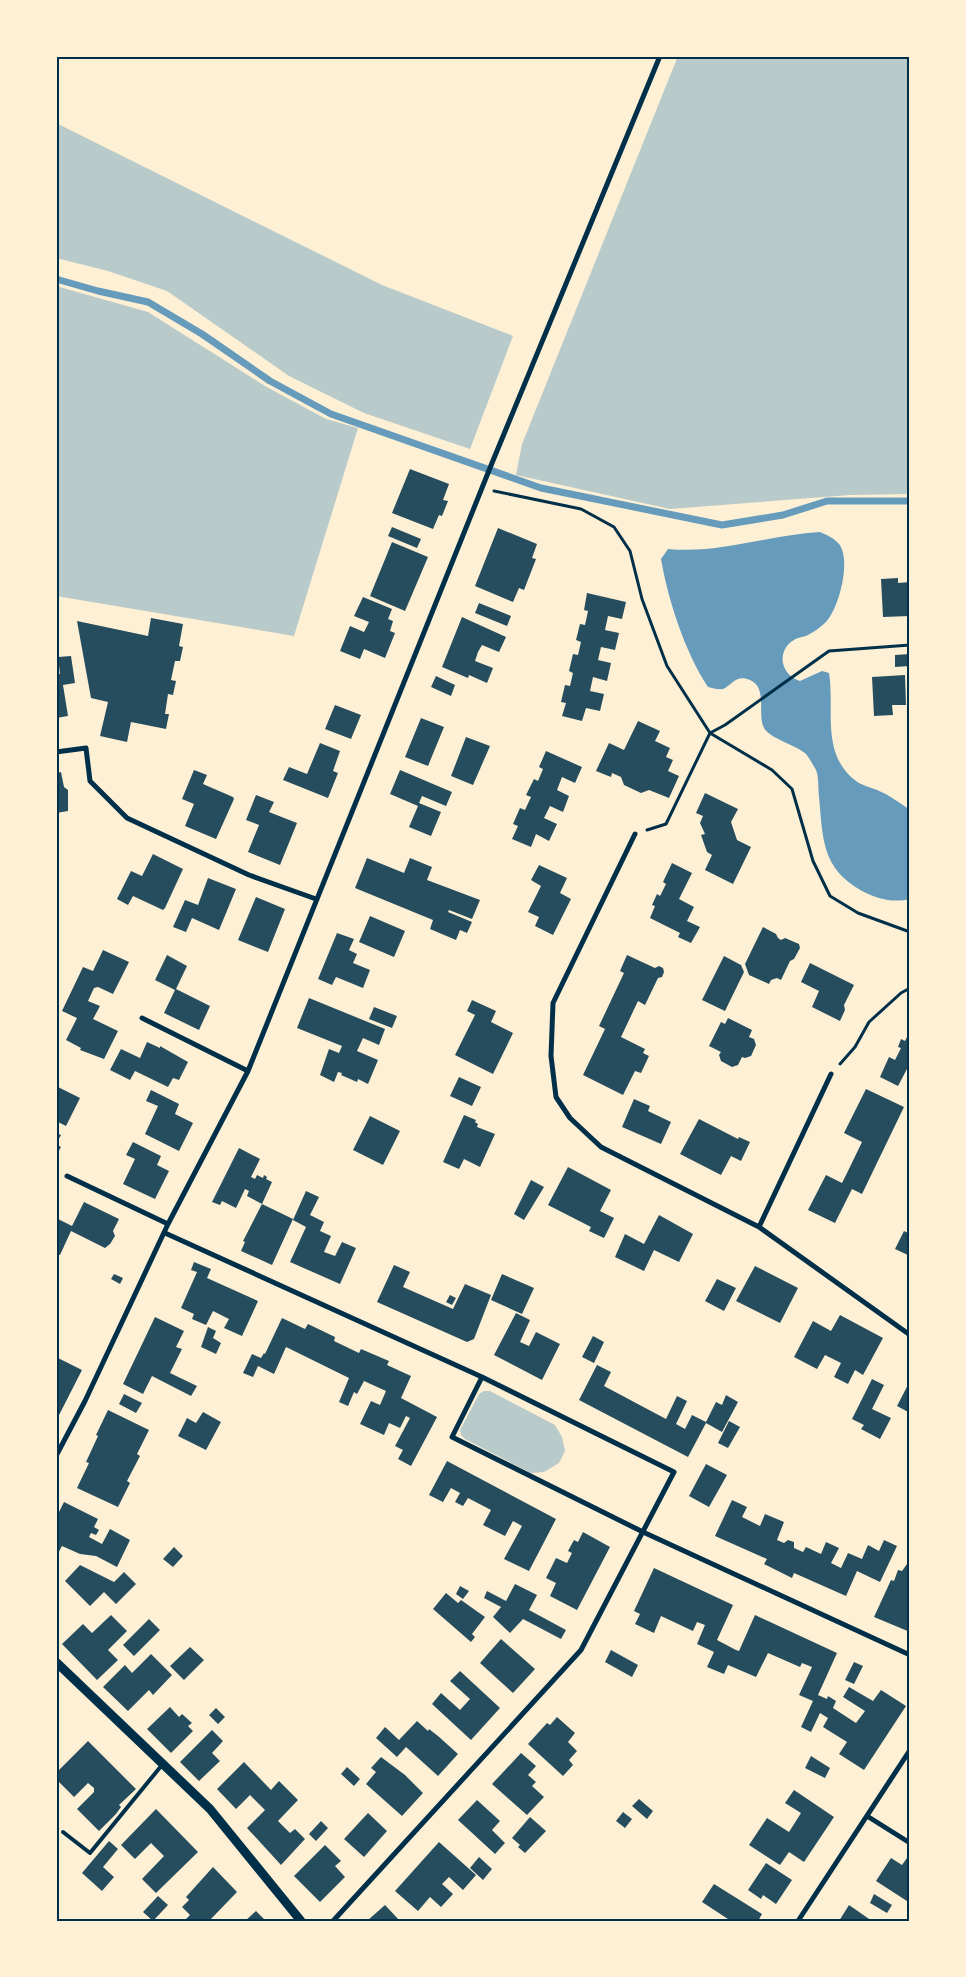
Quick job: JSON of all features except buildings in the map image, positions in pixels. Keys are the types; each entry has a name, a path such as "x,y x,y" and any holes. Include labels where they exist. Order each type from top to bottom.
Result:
{"street":[{"path":"56,1456 168,1224 248,1071 492,463 660,56"},
{"path":"56,752 86,748 90,781 127,818 249,875 316,899"},
{"path":"635,834 553,1003 551,1056 556,1097 570,1118 601,1147 759,1227 910,1335"},
{"path":"142,1018 248,1071"},
{"path":"759,1227 831,1074"},
{"path":"67,1176 168,1224"},
{"path":"165,1233 482,1377 674,1472 581,1650 333,1921"},
{"path":"482,1377 452,1437 643,1532 910,1655"},
{"path":"56,1662 210,1809 301,1921"},
{"path":"798,1921 910,1750"},
{"path":"867,1816 910,1843"}],"lane":[{"path":"63,1832 90,1853 163,1764"}],"path":[{"path":"482,488 581,509 614,527 630,552 642,599 667,666 710,733 772,770 792,789 813,861 830,896 858,913 910,932"},
{"path":"635,834 666,824 710,733 725,725 829,652 910,645"},
{"path":"831,1074 855,1047 869,1022 901,993 910,988"}],"shaded area":[{"path":"678,56 910,56 910,494 850,495 670,509 516,475 522,444"},
{"path":"56,123 382,285 513,336 470,449 364,413 289,376 167,291 108,271 56,258"},
{"path":"56,286 148,312 265,386 326,419 358,428 294,636 56,596"},
{"path":"484,1391 490,1391 555,1425 562,1437 565,1451 559,1463 544,1472 531,1473 465,1439 461,1435 460,1430 479,1394"}],"water":[{"path":"820,532 835,540 842,551 844,570 840,592 833,611 823,625 814,632 796,639 786,647 783,653 783,663 789,674 800,681 822,671 829,673 831,730 837,758 845,770 860,784 886,794 910,810 910,899 885,900 862,891 849,882 831,862 824,839 818,776 813,764 806,754 771,735 764,728 759,689 750,680 738,679 723,689 708,687 685,642 668,591 661,559 668,549 687,550 725,547"}],"waterway":[{"path":"56,279 148,302 202,334 270,381 331,414 541,488 722,525 783,515 827,501 910,501"}]}
